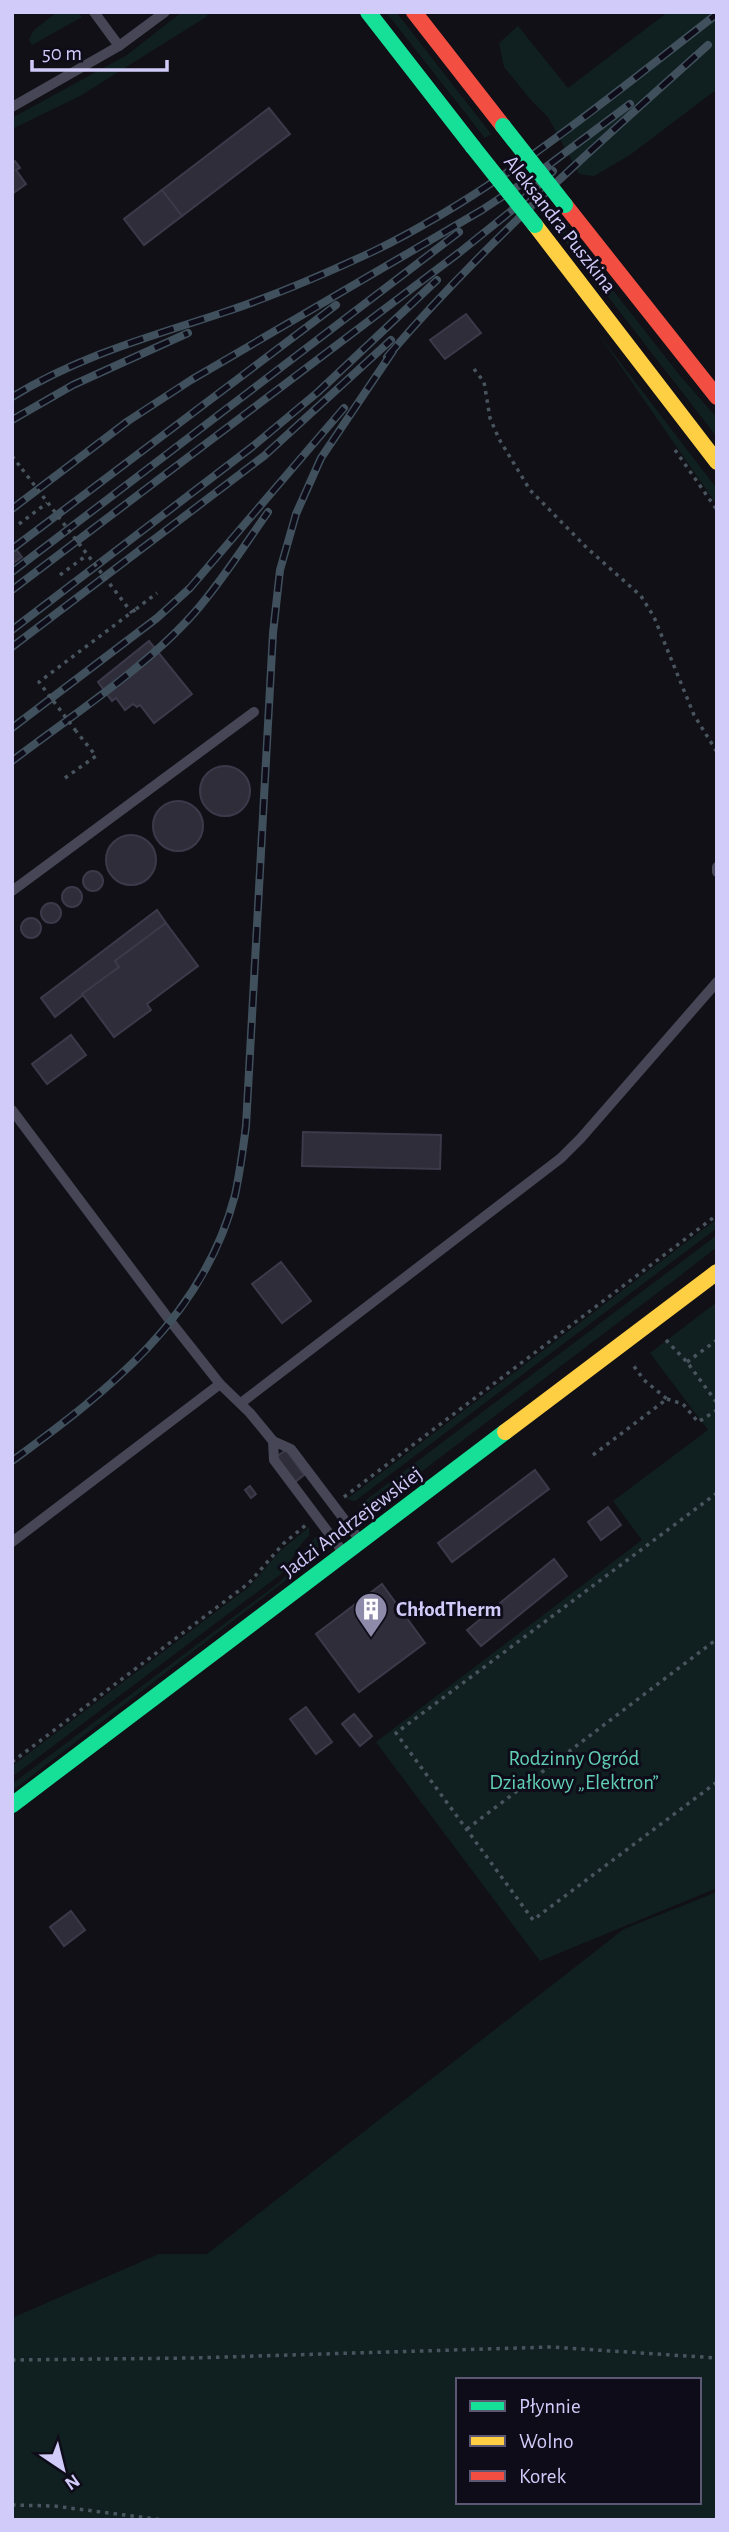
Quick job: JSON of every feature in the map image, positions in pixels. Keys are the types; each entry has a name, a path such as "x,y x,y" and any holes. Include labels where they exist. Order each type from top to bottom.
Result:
{"main road":[{"name":"Aleksandra Puszkina","path":"368,12 717,462"},
{"name":"Aleksandra Puszkina","path":"414,12 717,397"},
{"name":"Jadzi Andrzejewskiej","path":"12,1805 717,1272"}],"lane":[{"path":"94,12 119,47"},
{"path":"14,102 119,47 165,12"},
{"path":"12,891 254,712"},
{"path":"241,1403 561,1158 717,982"},
{"path":"12,1110 220,1384 241,1403 274,1441 291,1449 362,1542"},
{"path":"12,1542 220,1384"},
{"path":"274,1441 274,1460 345,1554"}],"path":[{"path":"474,369 484,382 490,418 499,439 530,490 587,548 641,596 654,617 694,715 717,752"},
{"path":"12,456 132,613"},
{"path":"19,524 47,503"},
{"path":"60,575 87,555"},
{"path":"65,778 96,756 39,682 157,593"},
{"path":"333,1505 717,1215"},
{"path":"652,1321 717,1403"},
{"path":"687,1362 717,1340"},
{"path":"619,1347 644,1380 667,1399 683,1404 698,1422 717,1410"},
{"path":"593,1455 667,1399"},
{"path":"717,1493 396,1733 533,1920 717,1782"},
{"path":"12,1762 242,1589 283,1544 318,1517"},
{"path":"467,1829 717,1639"},
{"path":"12,2360 192,2358 551,2347 717,2358"},
{"path":"12,2505 54,2507 164,2520"}],"green space":[{"path":"57,12 78,12 82,17 32,45 29,40 33,31"},
{"path":"182,12 209,12 206,17 80,96 12,129 12,118 127,55"},
{"path":"386,12 396,12 491,134 485,138"},
{"path":"668,12 717,12 717,89 630,155 594,176 579,174 548,117 504,67 499,43 518,26 568,88"},
{"path":"554,215 681,377 717,418 717,437 548,219"},
{"path":"597,332 717,489 717,505"},
{"path":"717,1219 717,1227 713,1231 355,1501 347,1499"},
{"path":"717,1235 717,1247 388,1497 374,1505 358,1506"},
{"name":"Rodzinny Ogród Działkowy „Elektron”","path":"717,1302 717,1888 540,1961 376,1742 642,1540 613,1501 708,1430 650,1353"},
{"path":"309,1527 309,1536 281,1574 12,1777 12,1766 249,1587 280,1551"},
{"path":"317,1536 319,1544 316,1557 12,1791 12,1784 280,1582"},
{"path":"717,1892 717,2520 12,2520 12,2318 159,2254 207,2254 624,1929"}],"building":[{"path":"269,108 290,134 182,216 162,190"},
{"path":"15,161 20,168 16,170 26,184 12,194 12,163"},
{"path":"162,190 182,216 144,245 124,219"},
{"path":"466,314 481,333 445,359 430,340"},
{"path":"12,544 22,557 12,564"},
{"path":"149,641 192,694 154,723 140,705 137,707 133,704 125,710 116,698 112,701 98,682"},
{"path":"225,766 242,774 250,791 242,808 225,816 208,808 200,791 208,774"},
{"path":"178,801 195,809 203,826 195,843 178,851 161,843 153,826 161,809"},
{"path":"131,835 148,843 156,860 148,877 131,885 114,877 106,860 114,843"},
{"path":"89,871 97,871 103,881 97,891 89,891 83,885 83,877"},
{"path":"68,887 76,887 82,897 76,907 68,907 62,901 62,893"},
{"path":"47,903 55,903 61,913 55,923 47,923 41,917 41,909"},
{"path":"157,910 166,923 115,961 119,967 55,1017 41,998"},
{"path":"27,918 35,918 41,928 35,938 27,938 21,932 21,924"},
{"path":"166,923 198,966 147,1004 151,1010 114,1037 82,994 119,967 115,961"},
{"path":"71,1035 86,1055 47,1084 32,1064"},
{"path":"303,1132 441,1135 440,1169 302,1166"},
{"path":"281,1262 311,1301 282,1323 252,1284"},
{"path":"286,1450 304,1475 295,1482 276,1457"},
{"path":"535,1470 549,1489 452,1562 438,1543"},
{"path":"250,1486 256,1494 251,1498 245,1490"},
{"path":"608,1507 621,1525 601,1540 588,1522"},
{"path":"554,1559 567,1576 481,1646 467,1630"},
{"name":"ChłodTherm","path":"382,1584 425,1643 359,1692 316,1634"},
{"path":"306,1707 332,1742 316,1754 290,1719"},
{"path":"354,1714 372,1736 360,1746 342,1724"},
{"path":"71,1911 85,1930 64,1946 50,1927"}],"railway":[{"path":"12,397 89,359 299,284 374,251 420,227 551,142 717,14"},
{"path":"387,357 462,274 502,235 708,45"},
{"path":"12,509 128,421 191,380 482,210 538,173 630,104"},
{"path":"12,590 460,252 511,211 553,171"},
{"path":"12,572 459,232"},
{"path":"12,630 252,447 318,392 437,280"},
{"path":"12,549 336,305"},
{"path":"12,420 73,385 188,333"},
{"path":"12,647 264,456 391,340"},
{"path":"12,1461 83,1407 148,1348 176,1314 200,1278 220,1239 235,1195 246,1126 273,633 280,570 296,514 321,458 393,351"},
{"path":"12,728 157,618 190,588 344,408"},
{"path":"12,761 132,671 176,632 214,588 268,512"}],"traffic: fast":[{"path":"368,12 473,147"},
{"path":"503,126 565,205"},
{"path":"473,147 535,225"},
{"path":"12,1805 505,1432"}],"traffic: slow":[{"path":"535,225 717,462"},
{"path":"505,1432 717,1272"}],"traffic: jam":[{"path":"414,12 503,126"},
{"path":"565,205 717,397"}],"place":[{"name":"ChłodTherm","path":"371,1639"}]}
